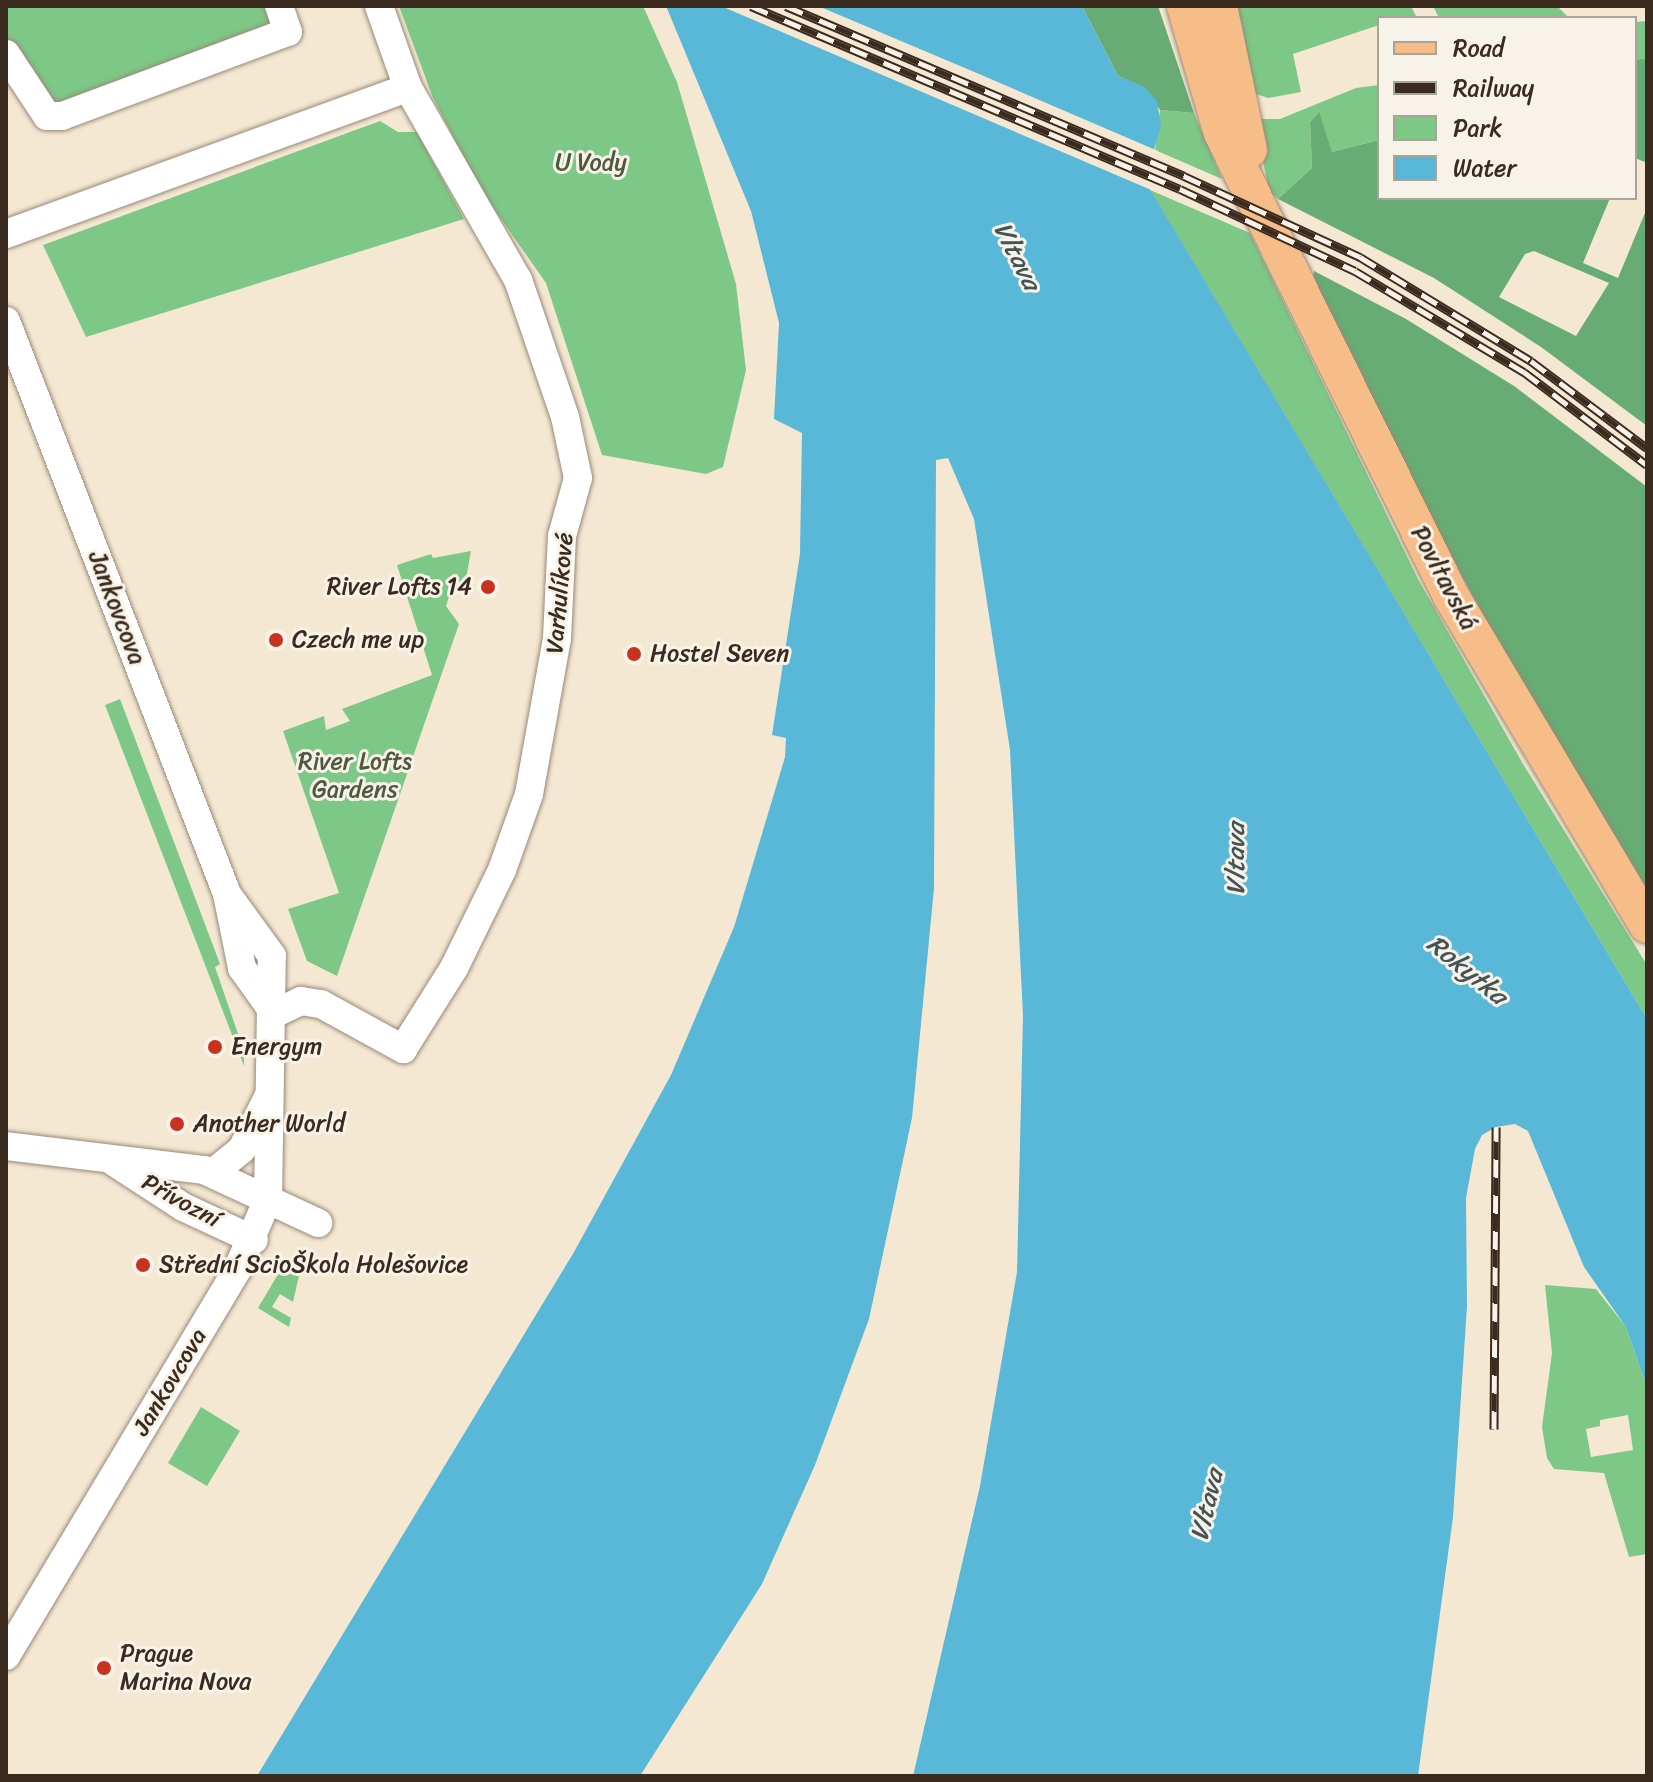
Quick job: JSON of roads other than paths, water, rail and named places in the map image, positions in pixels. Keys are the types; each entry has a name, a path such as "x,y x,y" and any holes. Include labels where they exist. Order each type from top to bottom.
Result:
{"main road":[{"name":"Povltavská","path":"1185,6 1222,133 1451,596 1647,925"},
{"name":"Povltavská","path":"1219,6 1265,217"}],"street":[{"path":"6,54 47,116 62,116 288,32 279,6"},
{"name":"Varhulíkové","path":"274,1014 301,1001 321,1004 403,1049 454,968 502,870 529,794 557,638 562,536 578,478 565,417 518,280 408,88 379,6"},
{"path":"6,234 408,88"},
{"name":"Jankovcova","path":"6,321 227,894 272,956 274,1014 268,1199 254,1240 6,1656"},
{"name":"Jankovcova","path":"214,1172 242,1149 272,1089"},
{"name":"Přívozní","path":"6,1146 214,1172 268,1199"},
{"name":"Přívozní","path":"110,1160 183,1207 254,1240"},
{"path":"268,1199 318,1223"}],"water":[{"path":"666,6 1082,6 1118,76 1145,87 1157,101 1161,125 1145,181 1647,1019 1647,1387 1626,1327 1584,1267 1528,1131 1515,1124 1496,1127 1482,1135 1475,1149 1466,1198 1467,1306 1453,1517 1418,1776 913,1776 980,1486 1017,1272 1023,1016 1010,750 974,519 948,458 936,460 934,888 912,1118 869,1319 815,1465 762,1584 640,1776 257,1776 574,1252 671,1075 734,927 785,757 786,738 772,735 800,554 802,433 774,419 779,323 751,211"}],"railway":[{"path":"751,6 1180,189 1355,271 1524,372 1647,465"},
{"path":"786,6 1184,176 1360,257 1531,361 1647,448"},
{"path":"1494,1429 1496,1127"}],"place":[{"name":"River Lofts 14","path":"488,587"},
{"name":"Czech me up","path":"276,640"},
{"name":"Hostel Seven","path":"634,654"},
{"name":"Energym","path":"215,1047"},
{"name":"Another World","path":"177,1124"},
{"name":"Střední ScioŠkola Holešovice","path":"143,1265"},
{"name":"Prague Marina Nova","path":"104,1668"}],"park label":[{"name":"U Vody","path":"591,163"},
{"name":"River Lofts Gardens","path":"355,776"}],"water label":[{"name":"Vltava","path":"1017,256"},
{"name":"Vltava","path":"1236,859"},
{"name":"Rokytka","path":"1467,970"},
{"name":"Vltava","path":"1207,1505"}]}
